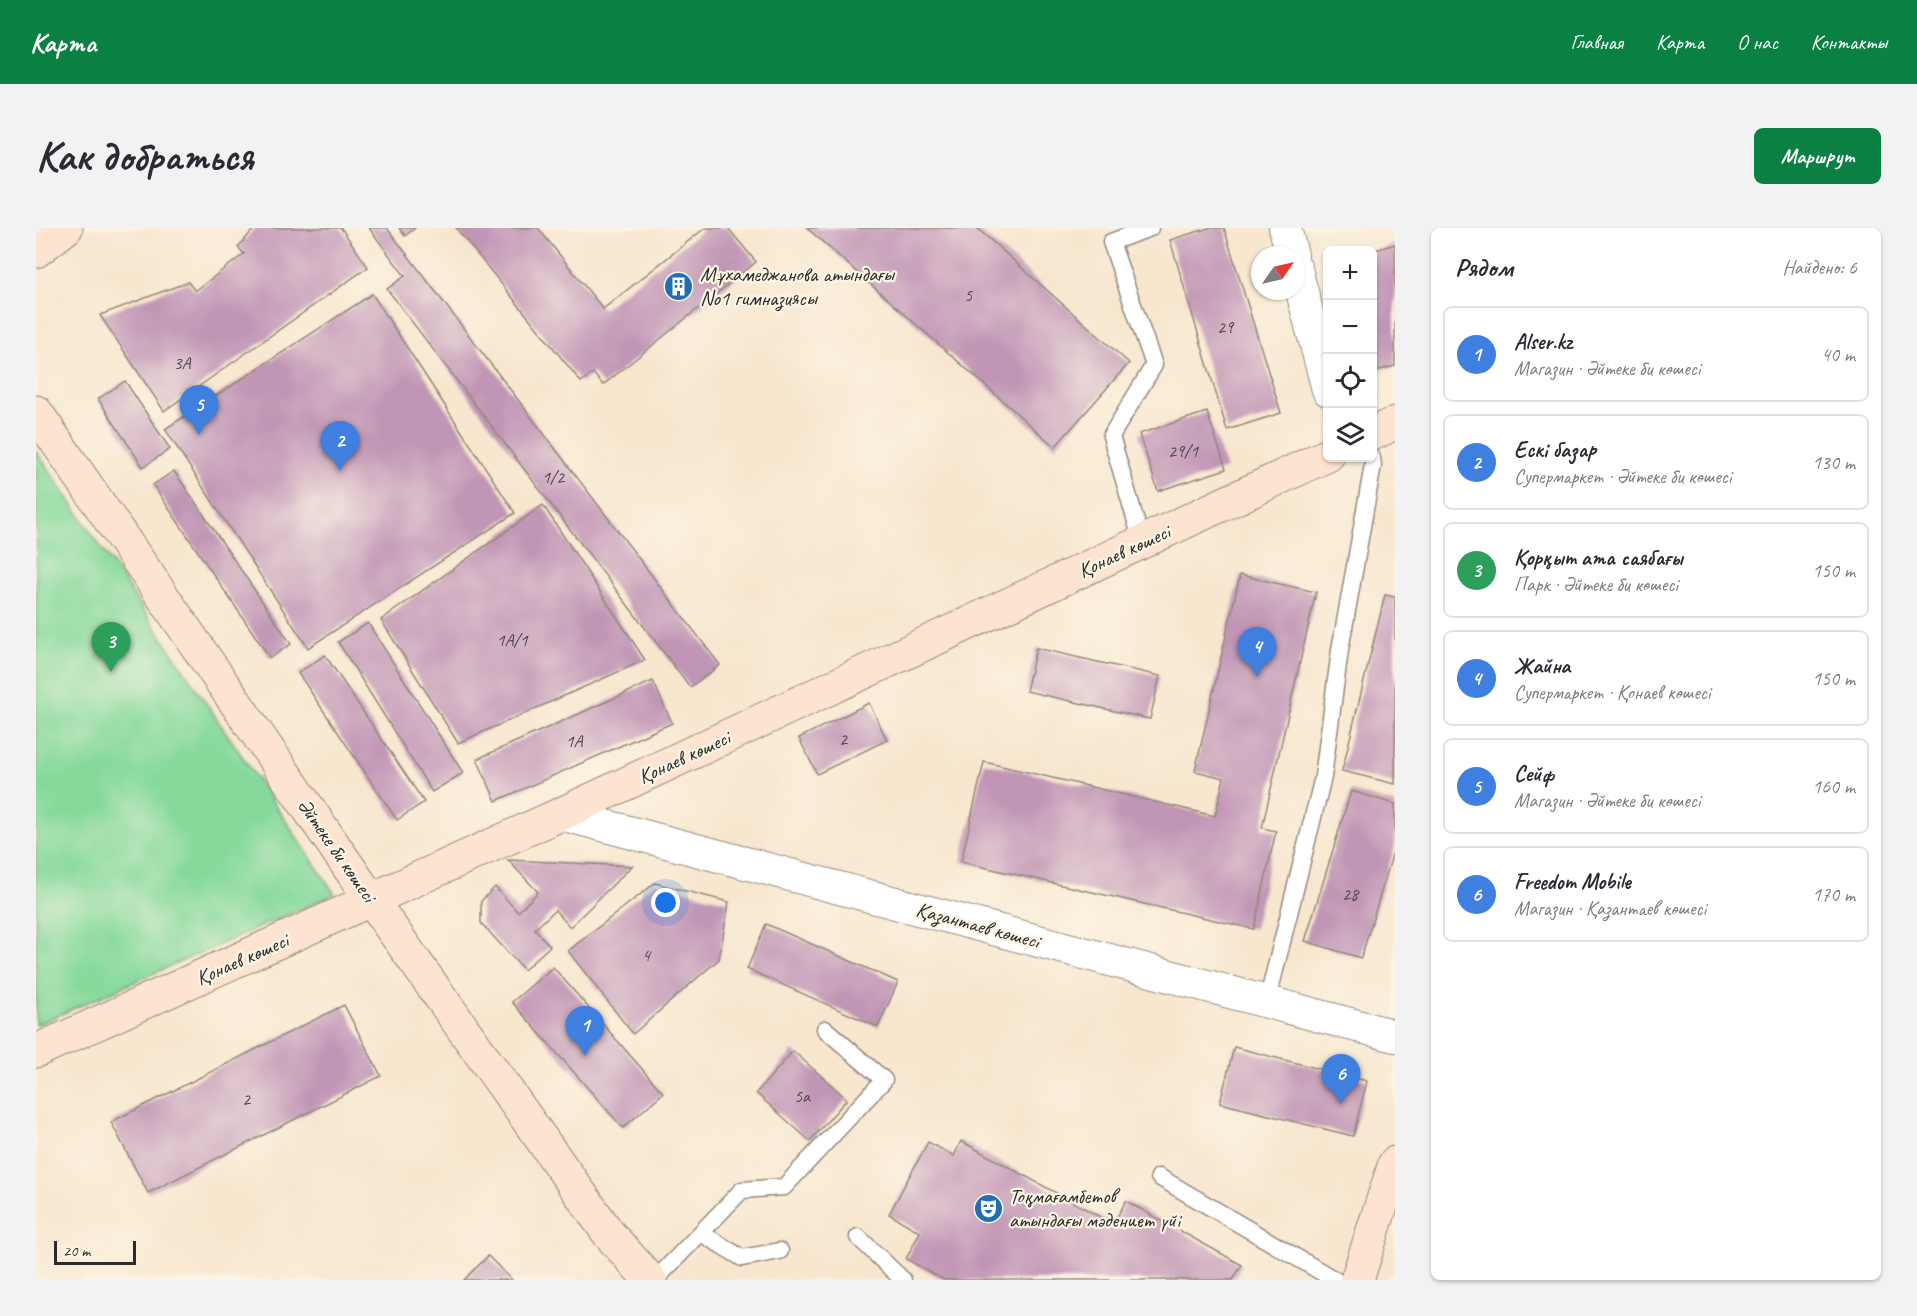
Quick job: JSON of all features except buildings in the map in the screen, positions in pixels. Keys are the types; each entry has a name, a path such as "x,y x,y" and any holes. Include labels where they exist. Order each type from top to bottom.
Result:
{"street":[{"path":"36,251 66,228"},
{"path":"1285,228 1290,246"},
{"path":"1304,300 1323,371"},
{"name":"Әйтеке би көшесі","path":"36,412 372,901 609,1234 650,1280"},
{"path":"1377,432 1395,423"},
{"name":"Қонаев көшесі","path":"36,1051 561,814 1323,457"},
{"name":"Қазантаев көшесі","path":"561,814 1395,1036"},
{"path":"1357,1280 1395,1163"}],"lane":[{"path":"1142,542 1111,435 1154,365 1111,242 1150,228"},
{"path":"1267,1002 1323,777 1340,650 1373,462"},
{"path":"655,1280 742,1190 784,1187 884,1080 825,1029"},
{"path":"1159,1177 1335,1280"},
{"path":"701,1233 742,1258 780,1251"},
{"path":"858,1237 903,1280"}],"green space":[{"path":"36,451 335,894 36,1025"}],"place":[{"name":"Мұхамеджанова атындағы No1 гимназиясы","path":"679,286"},
{"name":"Сейф","path":"199,435"},
{"name":"Ескі базар","path":"340,471"},
{"name":"Қорқыт ата саябағы","path":"111,672"},
{"name":"Жайна","path":"1257,677"},
{"name":"Alser.kz","path":"585,1056"},
{"name":"Freedom Mobile","path":"1341,1104"},
{"name":"Тоқмағамбетов атындағы мәдениет үйі","path":"988,1208"}]}
